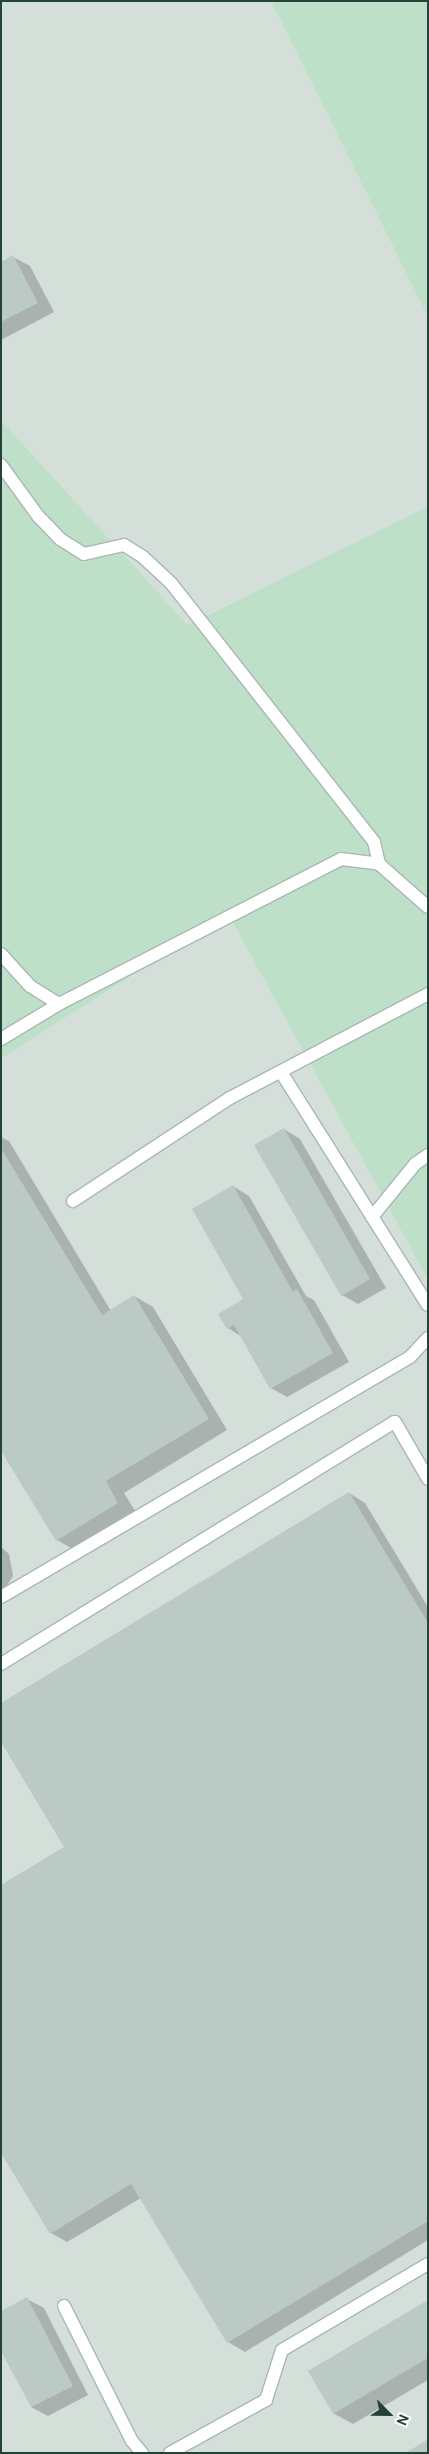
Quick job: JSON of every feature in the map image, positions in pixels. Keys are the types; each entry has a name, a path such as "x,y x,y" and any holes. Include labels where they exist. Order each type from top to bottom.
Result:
{"lane":[{"path":"1,465 38,516 60,539 84,554 124,545 143,557 171,583 374,842 379,864"},
{"path":"1,1039 59,1004 342,859 379,864 428,907"},
{"path":"1,954 30,986 59,1004"},
{"path":"73,1201 230,1098 428,994"},
{"path":"281,1072 428,1305"},
{"path":"372,1217 415,1164 428,1155"},
{"path":"1,1597 410,1356 428,1338"},
{"path":"1,1664 395,1422 428,1479"},
{"path":"170,2453 266,2400 282,2350 428,2264"},
{"path":"64,2306 132,2441 142,2453"}],"shaded area":[{"path":"1,1 278,1 272,4 428,317 428,506 188,625 1,420"},
{"path":"228,914 428,1280 428,2453 1,2453 1,1059"}],"green space":[{"path":"278,1 428,1 428,317 272,4"},
{"path":"1,420 188,625 428,506 428,1280 228,914 1,1059"}],"building":[{"path":"13,255 38,303 1,322 1,262"},
{"path":"284,1128 370,1279 341,1296 254,1145"},
{"path":"1,1148 102,1315 134,1295 209,1419 106,1481 118,1503 56,1541 1,1451"},
{"path":"233,1185 293,1292 297,1289 333,1353 270,1389 234,1325 227,1329 218,1314 243,1299 192,1209"},
{"path":"349,1492 428,1623 428,2221 227,2343 131,2184 50,2234 1,2153 1,1885 64,1847 1,1742 1,1703"},
{"path":"27,2297 73,2386 31,2407 1,2351 1,2311"},
{"path":"428,2300 428,2358 333,2414 308,2371"},
{"path":"428,2439 428,2453 406,2453"}]}
